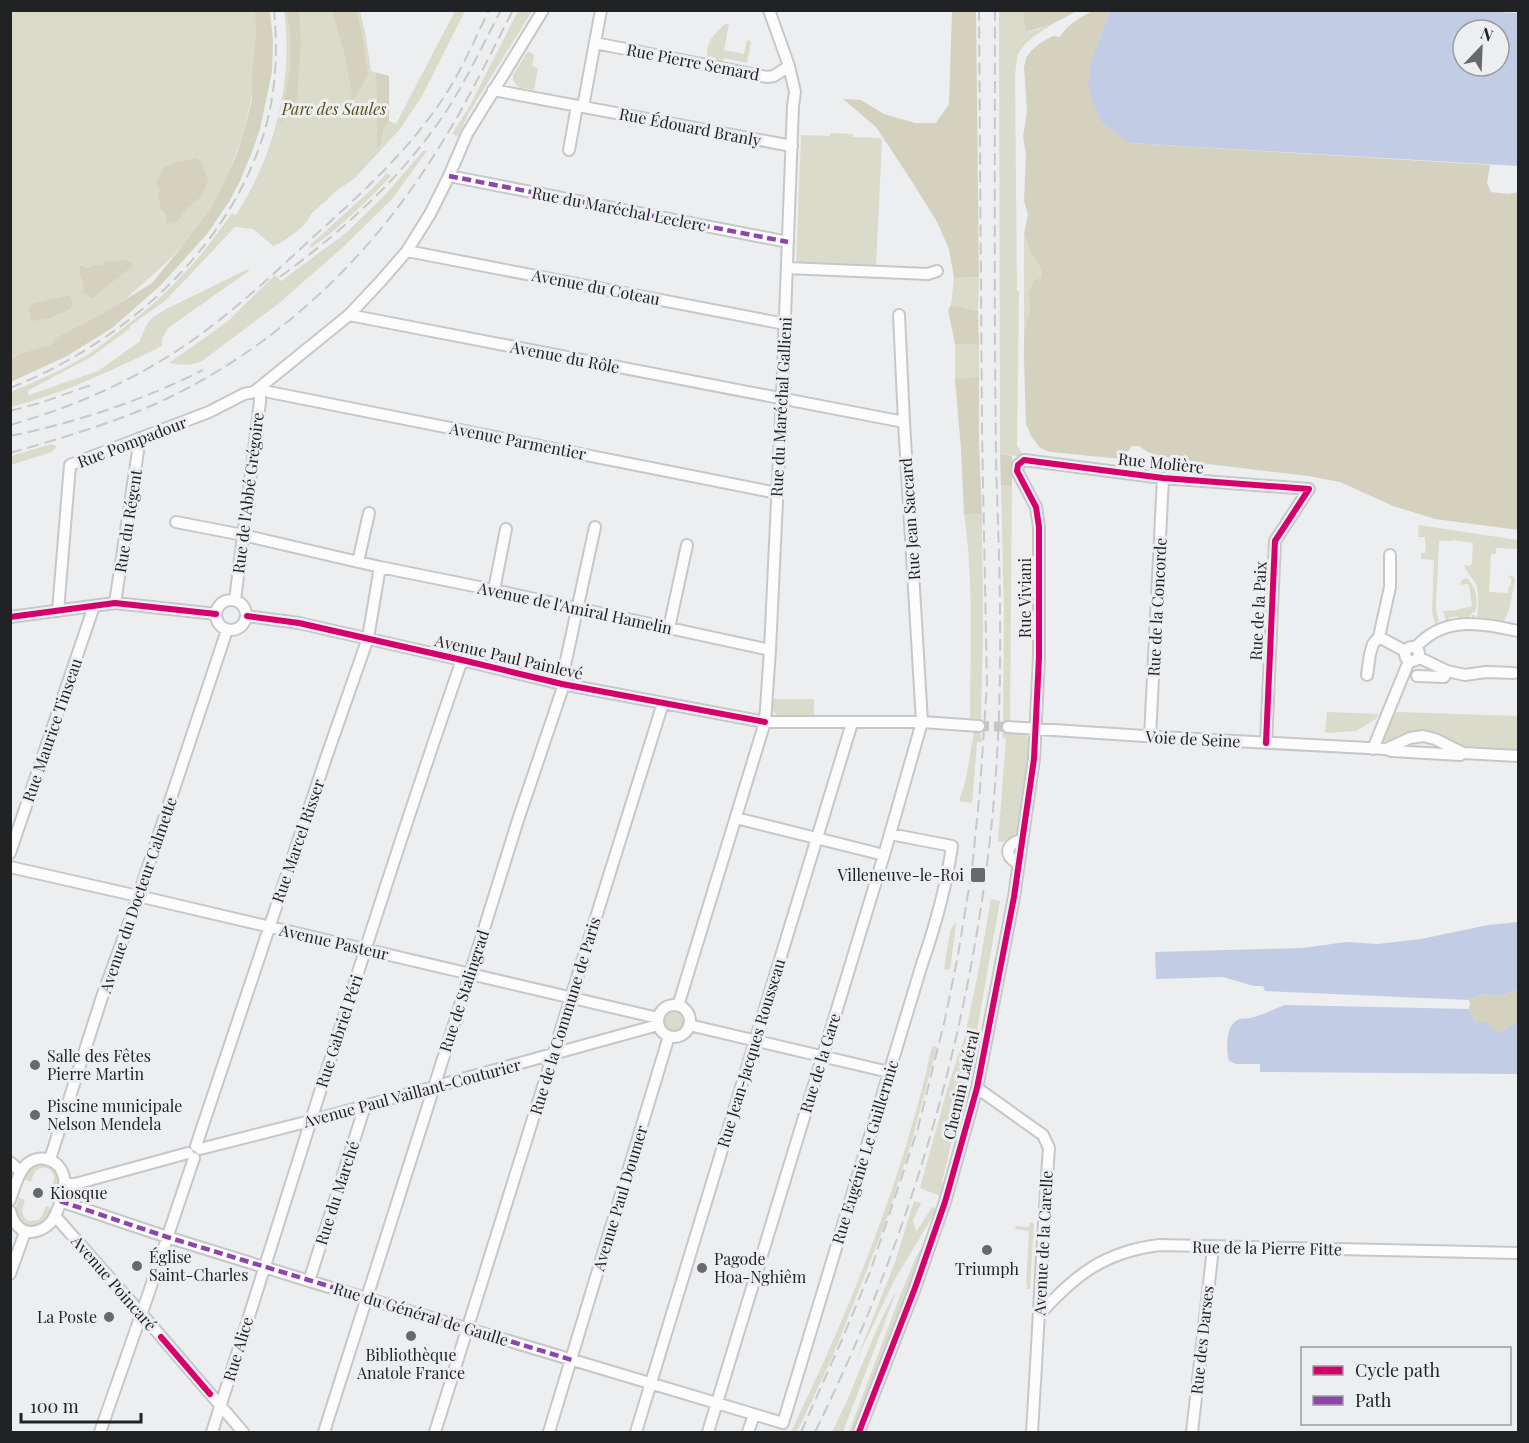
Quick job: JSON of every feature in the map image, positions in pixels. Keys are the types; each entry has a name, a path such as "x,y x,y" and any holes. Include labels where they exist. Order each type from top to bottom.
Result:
{"street":[{"path":"449,176 466,134 543,10"},
{"path":"569,150 583,107 601,10"},
{"path":"769,10 789,66"},
{"name":"Rue Pierre Semard","path":"595,43 767,77 774,76 789,66"},
{"name":"Rue du Maréchal Gallieni","path":"765,722 795,92 789,66"},
{"path":"493,90 583,107"},
{"name":"Rue Édouard Branly","path":"583,107 792,146"},
{"name":"Rue du Maréchal Leclerc","path":"449,176 788,242"},
{"name":"Rue Pompadour","path":"58,611 70,465 209,412 244,394 254,392 349,315 380,282 406,251 430,214 449,176"},
{"name":"Avenue du Coteau","path":"406,251 785,324"},
{"path":"787,268 928,274 937,271"},
{"name":"Avenue du Rôle","path":"349,315 904,422"},
{"name":"Rue Jean Saccard","path":"899,315 922,722"},
{"name":"Avenue Parmentier","path":"260,387 269,392 777,493"},
{"name":"Rue de l'Abbé Grégoire","path":"235,600 260,387"},
{"name":"Rue du Régent","path":"115,603 140,438"},
{"name":"Rue Molière","path":"1017,471 1018,465 1024,460 1163,478 1309,489"},
{"name":"Rue Viviani","path":"1017,471 1036,507 1039,527 1036,726"},
{"name":"Rue de la Concorde","path":"1150,737 1163,478"},
{"name":"Rue de la Paix","path":"1266,743 1275,541 1309,489"},
{"path":"358,562 369,513"},
{"name":"Avenue de l'Amiral Hamelin","path":"176,522 770,650"},
{"name":"Rue de Stalingrad","path":"324,1432 513,834 562,690 595,527"},
{"path":"494,590 506,529"},
{"path":"669,628 687,545"},
{"path":"1368,675 1370,654 1373,644 1379,637 1390,587 1390,555"},
{"name":"Rue Marcel Risser","path":"100,1432 368,638 380,567"},
{"path":"235,600 245,609 247,616 236,630 227,630 219,623 216,614 220,606 235,600"},
{"path":"10,617 115,603 216,614"},
{"name":"Rue Maurice Tinseau","path":"10,853 94,606"},
{"name":"Avenue Paul Painlevé","path":"247,616 299,623 562,684 765,722 922,722 979,726"},
{"path":"1373,748 1412,654 1427,636 1443,628 1464,623 1484,624 1518,631"},
{"name":"Avenue du Docteur Calmette","path":"50,1159 102,997 227,630"},
{"path":"1379,637 1447,671 1465,675 1486,672 1514,673"},
{"name":"Rue Gabriel Péri","path":"264,1266 462,660"},
{"path":"1417,676 1444,677 1447,671"},
{"name":"Rue de la Commune de Paris","path":"435,1432 663,703"},
{"path":"678,1006 765,722"},
{"name":"Rue de la Gare","path":"708,1432 884,855 922,722"},
{"name":"Rue Jean-Jacques Rousseau","path":"636,1432 852,723"},
{"path":"1008,727 1036,726"},
{"name":"Voie de Seine","path":"1036,726 1150,737 1373,748 1392,752 1460,755 1463,753"},
{"name":"Chemin Latéral","path":"859,1432 915,1288 945,1202 977,1088 1014,897 1034,759 1036,726"},
{"name":"Voie de Seine","path":"1386,749 1410,738 1423,736 1463,753 1518,756"},
{"path":"736,818 884,855"},
{"name":"Rue Eugénie Le Guillermic","path":"783,1423 947,881 952,846 890,834"},
{"name":"Avenue Pasteur","path":"10,867 571,998 658,1022"},
{"path":"668,1006 678,1006 688,1015 689,1025 684,1034 669,1036 662,1032 658,1022 663,1009 668,1006"},
{"name":"Avenue Paul Vaillant-Couturier","path":"65,1184 75,1184 365,1106 554,1054 658,1022"},
{"path":"689,1025 889,1072"},
{"name":"Avenue Paul Doumer","path":"549,1432 669,1036"},
{"name":"Avenue de la Carelle","path":"977,1088 1043,1135 1048,1145 1032,1432"},
{"name":"Rue du Marché","path":"309,1281 365,1106"},
{"path":"10,1200 21,1172 29,1162 50,1159 62,1170 65,1184 60,1201 50,1223 43,1229 25,1232 13,1221 10,1211"},
{"path":"10,1162 21,1172"},
{"name":"Rue du Général de Gaulle","path":"60,1201 309,1281 783,1423"},
{"name":"Avenue Poincaré","path":"54,1216 243,1432"},
{"path":"10,1274 25,1232"},
{"name":"Rue de la Pierre Fitte","path":"1039,1315 1060,1292 1088,1269 1119,1254 1159,1245 1518,1253"},
{"name":"Rue des Darses","path":"1192,1432 1213,1248"},
{"name":"Rue Alice","path":"212,1432 264,1266"},
{"path":"748,1432 754,1415"}],"green space":[{"path":"10,11 260,11 262,52 242,138 228,174 206,214 183,245 112,311 10,371"},
{"name":"Parc des Saules","path":"284,11 360,11 371,71 389,76 389,121 396,124 455,11 465,11 421,98 400,129 354,179 340,188 311,214 300,229 273,246 253,229 235,227 165,301 91,357 27,391 29,395 98,371 139,342 152,318 248,269 249,271 168,328 162,339 162,346 69,388 11,407 11,392 83,358 135,319 194,263 232,213 236,215 261,168 278,117 286,64"},
{"path":"518,11 532,11 469,113 458,136 452,134 469,107"},
{"path":"999,11 1023,11 1025,31 1037,30 1072,13 1041,31 1026,43 1016,62 1017,291 1019,291 1017,445 1024,457 1000,454"},
{"path":"725,24 729,24 724,50 744,54 747,40 751,41 747,63 724,58 722,64 707,59 709,43"},
{"path":"528,51 534,55 532,66 538,68 534,90 518,87 513,80 513,75"},
{"path":"830,133 853,134 853,137 882,140 876,267 796,264 801,135 830,136"},
{"path":"423,151 427,151 392,199 341,249 278,304 202,361 186,365 169,363 229,320 275,275 281,281 346,233 386,194"},
{"path":"387,173 391,176 372,195 343,223 311,248 310,245"},
{"path":"1024,233 1031,254 1042,270 1042,279 1028,293 1030,312 1024,336"},
{"path":"979,277 978,311 951,305 954,278"},
{"path":"955,344 979,345 979,377 955,379"},
{"path":"51,444 57,446 52,452 11,465 11,456"},
{"path":"1001,485 1012,486 1010,721 1003,721 1004,614"},
{"path":"964,514 982,514 981,719 970,718 970,590"},
{"path":"1419,525 1518,540 1518,549 1496,548 1496,554 1491,554 1489,592 1508,593 1509,586 1511,586 1509,575 1515,580 1509,610 1504,621 1477,617 1477,586 1464,565 1472,564 1473,543 1452,540 1439,541 1436,609 1439,621 1435,624 1432,611 1434,560 1421,559 1421,553 1425,553 1426,542 1425,537 1418,537"},
{"path":"1466,578 1472,584 1477,598 1475,612 1472,613 1475,617 1470,614 1470,617 1458,618 1457,616 1446,621 1443,610 1452,611 1472,606 1469,585 1460,585 1461,581"},
{"path":"773,699 814,699 814,715 777,715 771,709"},
{"path":"1327,712 1378,714 1376,719 1356,731 1328,733 1325,732"},
{"path":"1398,712 1518,716 1518,752 1462,750 1433,736 1387,744 1383,739 1393,714"},
{"path":"974,731 980,731 982,742 977,742 972,803 959,801 966,779"},
{"path":"1003,732 1026,735 1030,746 1019,831 1003,842 998,841 1006,739 1002,737"},
{"path":"991,899 1000,901 972,1058 942,1182 943,1197 920,1188 947,1090 964,1040"},
{"path":"955,923 950,970 944,969 950,931"},
{"path":"674,1012 681,1015 684,1022 681,1029 674,1032 667,1029 664,1022 667,1015"},
{"path":"932,1046 937,1047 912,1140 885,1224 832,1358 797,1432 791,1432 834,1339 873,1243 906,1146"},
{"path":"45,1162 58,1170 60,1182 57,1190 51,1188 54,1181 53,1175 47,1168 40,1168 31,1182 25,1180 32,1168"},
{"path":"19,1198 25,1200 22,1211 28,1221 38,1220 46,1206 51,1208 46,1220 32,1227 23,1224 16,1212"},
{"path":"914,1201 921,1203 913,1221 916,1232 932,1207 937,1209 894,1281 856,1361 895,1262"},
{"path":"1030,1223 1034,1223 1030,1289 1027,1289 1029,1231 1015,1229 1016,1226 1029,1227"},
{"path":"932,1230 870,1394 852,1432 849,1432 901,1293 916,1257"},
{"path":"897,1290 843,1432 832,1432 880,1322"}],"shaded area":[{"path":"1023,10 1077,11 1045,26 1025,31"},
{"path":"255,11 270,11 273,41 272,72 260,129 240,181 229,202 207,234 160,286 112,328 67,356 11,382 11,359 51,345 56,338 104,313 152,283 206,214 218,195 236,156 252,99"},
{"path":"287,11 299,11 301,41 297,99 280,125 290,70 290,34"},
{"path":"332,11 356,11 362,32 368,76 353,100 344,51"},
{"path":"952,11 976,11 979,277 954,278 949,249 936,220 876,127 843,99 861,100 884,114 915,123 936,123 949,104"},
{"path":"1093,11 1110,11 1099,39 1129,143 1490,165 1487,183 1491,192 1509,194 1518,192 1518,530 1435,519 1393,506 1340,482 1162,457 1139,446 1132,446 1122,459 1050,452 1040,448 1026,424 1024,336 1030,312 1028,293 1035,280 1042,278 1042,270 1031,254 1024,233 1028,214 1024,201 1026,154 1023,137 1027,111 1024,68 1026,58 1040,43 1053,36 1060,37 1075,21"},
{"path":"377,73 389,76 389,121 384,127 377,149 375,77"},
{"path":"196,158 202,163 206,176 209,177 204,190 200,198 188,207 178,221 172,224 166,223 166,216 161,210 158,194 160,189 156,182 165,167"},
{"path":"125,260 132,263 132,267 98,295 92,298 83,293 80,266 90,268 104,262"},
{"path":"70,295 73,303 67,311 49,318 31,320 28,310 31,304"},
{"path":"951,305 978,311 979,345 955,344 948,310"},
{"path":"979,377 982,514 964,514 955,379"},
{"path":"1000,454 1012,456 1012,486 1001,485"},
{"path":"1518,990 1518,1024 1513,1024 1499,1033 1490,1027 1476,1023 1469,1009 1469,1000 1484,994 1497,997"}],"water":[{"path":"1460,10 1518,13 1518,166 1129,143 1102,123 1093,103 1088,83 1091,60 1110,11"},
{"path":"1518,922 1518,990 1497,997 1484,994 1469,1000 1265,991 1263,986 1254,986 1223,977 1156,979 1155,952 1303,948 1346,942 1377,944 1421,939 1488,925"},
{"path":"1285,1005 1469,1009 1476,1023 1488,1021 1496,1032 1502,1031 1513,1023 1518,1024 1518,1074 1260,1072 1260,1064 1236,1064 1229,1061 1228,1037 1235,1022"}],"tunnel":[{"path":"979,726 1008,727"}],"railway":[{"path":"10,388 52,369 92,346 131,319 166,288 198,254 225,216 247,176 268,118 275,72 274,10"},
{"path":"10,425 91,397 142,372 190,342 251,294 364,190 412,140 447,92 489,10"},
{"path":"280,277 351,220 413,156 449,107 501,10"},
{"path":"10,453 118,419 194,385 271,335 307,305 372,240 401,204 462,109 513,10"},
{"path":"801,1432 870,1272 918,1128 945,1019 972,869 987,683 982,431 979,10"},
{"path":"815,1432 877,1292 927,1148 964,1000 989,848 997,761 1000,645 995,399 995,10"},
{"path":"10,436 109,409 203,370"},
{"path":"10,411 94,384"}],"marked path":[{"path":"449,176 788,242"},
{"path":"60,1201 167,1237 572,1360"}],"cycle path":[{"path":"859,1432 915,1288 945,1202 977,1088 1014,897 1034,759 1039,657 1039,527 1036,507 1017,471 1018,465 1024,460 1163,478 1309,489 1275,541 1266,743"},
{"path":"10,617 115,603 216,614"},
{"path":"247,616 299,623 562,684 765,722"},
{"path":"161,1337 210,1394"}],"place":[{"name":"Villeneuve-le-Roi","path":"978,875"},
{"name":"Salle des Fêtes Pierre Martin","path":"35,1065"},
{"name":"Piscine municipale Nelson Mendela","path":"35,1115"},
{"name":"Kiosque","path":"38,1193"},
{"name":"Triumph","path":"987,1250"},
{"name":"Église Saint-Charles","path":"137,1266"},
{"name":"Pagode Hoa-Nghiêm","path":"702,1268"},
{"name":"La Poste","path":"109,1317"},
{"name":"Bibliothèque Anatole France","path":"411,1336"}]}
